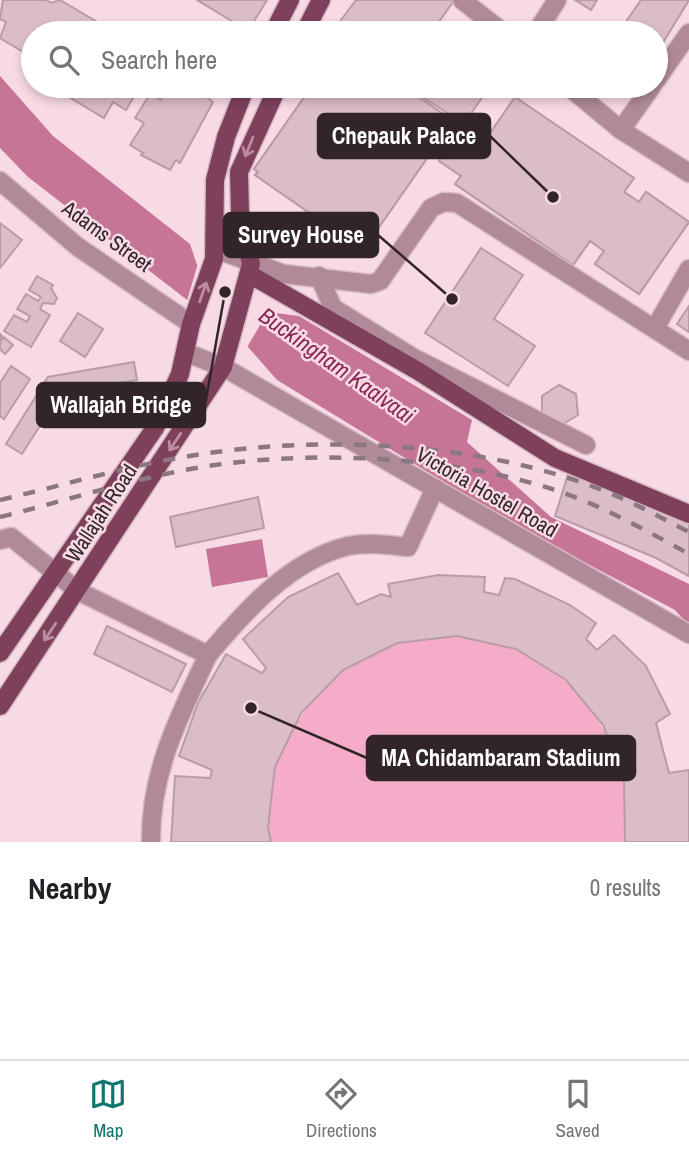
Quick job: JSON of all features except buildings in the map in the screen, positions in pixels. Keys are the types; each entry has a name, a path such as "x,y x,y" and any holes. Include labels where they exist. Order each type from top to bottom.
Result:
{"main road":[{"path":"279,21 290,0"},
{"path":"310,21 321,0"},
{"path":"214,254 215,180 226,137 241,98"},
{"path":"273,98 239,172 240,212 249,274 418,371 555,458 689,513"},
{"name":"Wallajah Road","path":"0,653 155,428 187,353 191,324 214,254"},
{"name":"Wallajah Road","path":"0,706 223,367 249,274"}],"street":[{"path":"462,0 489,21"},
{"path":"544,21 557,0"},
{"path":"668,63 689,33"},
{"path":"582,98 621,130 689,173"},
{"path":"621,130 644,98"},
{"name":"Adams Street","path":"0,181 78,247 191,324"},
{"path":"214,254 249,274 319,276 371,284 380,281 431,208 444,202 457,203 689,351"},
{"path":"655,328 689,269"},
{"path":"319,276 333,309 412,357 586,444"},
{"name":"Victoria Hostel Road","path":"187,353 223,367 689,634"},
{"path":"151,842 155,779 179,716 208,655 245,611 282,581 320,558 348,547 377,544 408,547 435,488"},
{"path":"0,540 11,537 78,591 208,655"}],"shaded area":[{"path":"457,636 515,649 541,662 564,680 585,702 616,755 624,784 627,813 625,842 271,842 268,811 272,780 283,749 298,720 319,694 343,671 369,654 405,641"}],"water":[{"name":"Buckingham Kaalvaai","path":"0,76 53,136 190,244 197,265 268,312 299,316 472,420 467,442 551,517 689,584 689,626 675,610 523,530 277,380 248,347 28,177 0,148"},
{"path":"262,539 268,577 212,587 206,549"}],"pier":[{"path":"199,260 270,308 246,349 186,304"}],"railway":[{"path":"0,500 171,459 244,449 345,444 448,452 499,460 548,472 618,497 689,532"},
{"path":"0,517 149,478 215,465 263,460 363,458 463,468 555,490 607,511 689,554"}],"place":[{"name":"Chepauk Palace","path":"553,197"},
{"name":"Wallajah Bridge","path":"225,292"},
{"name":"Survey House","path":"452,299"},
{"name":"MA Chidambaram Stadium","path":"251,708"}]}
